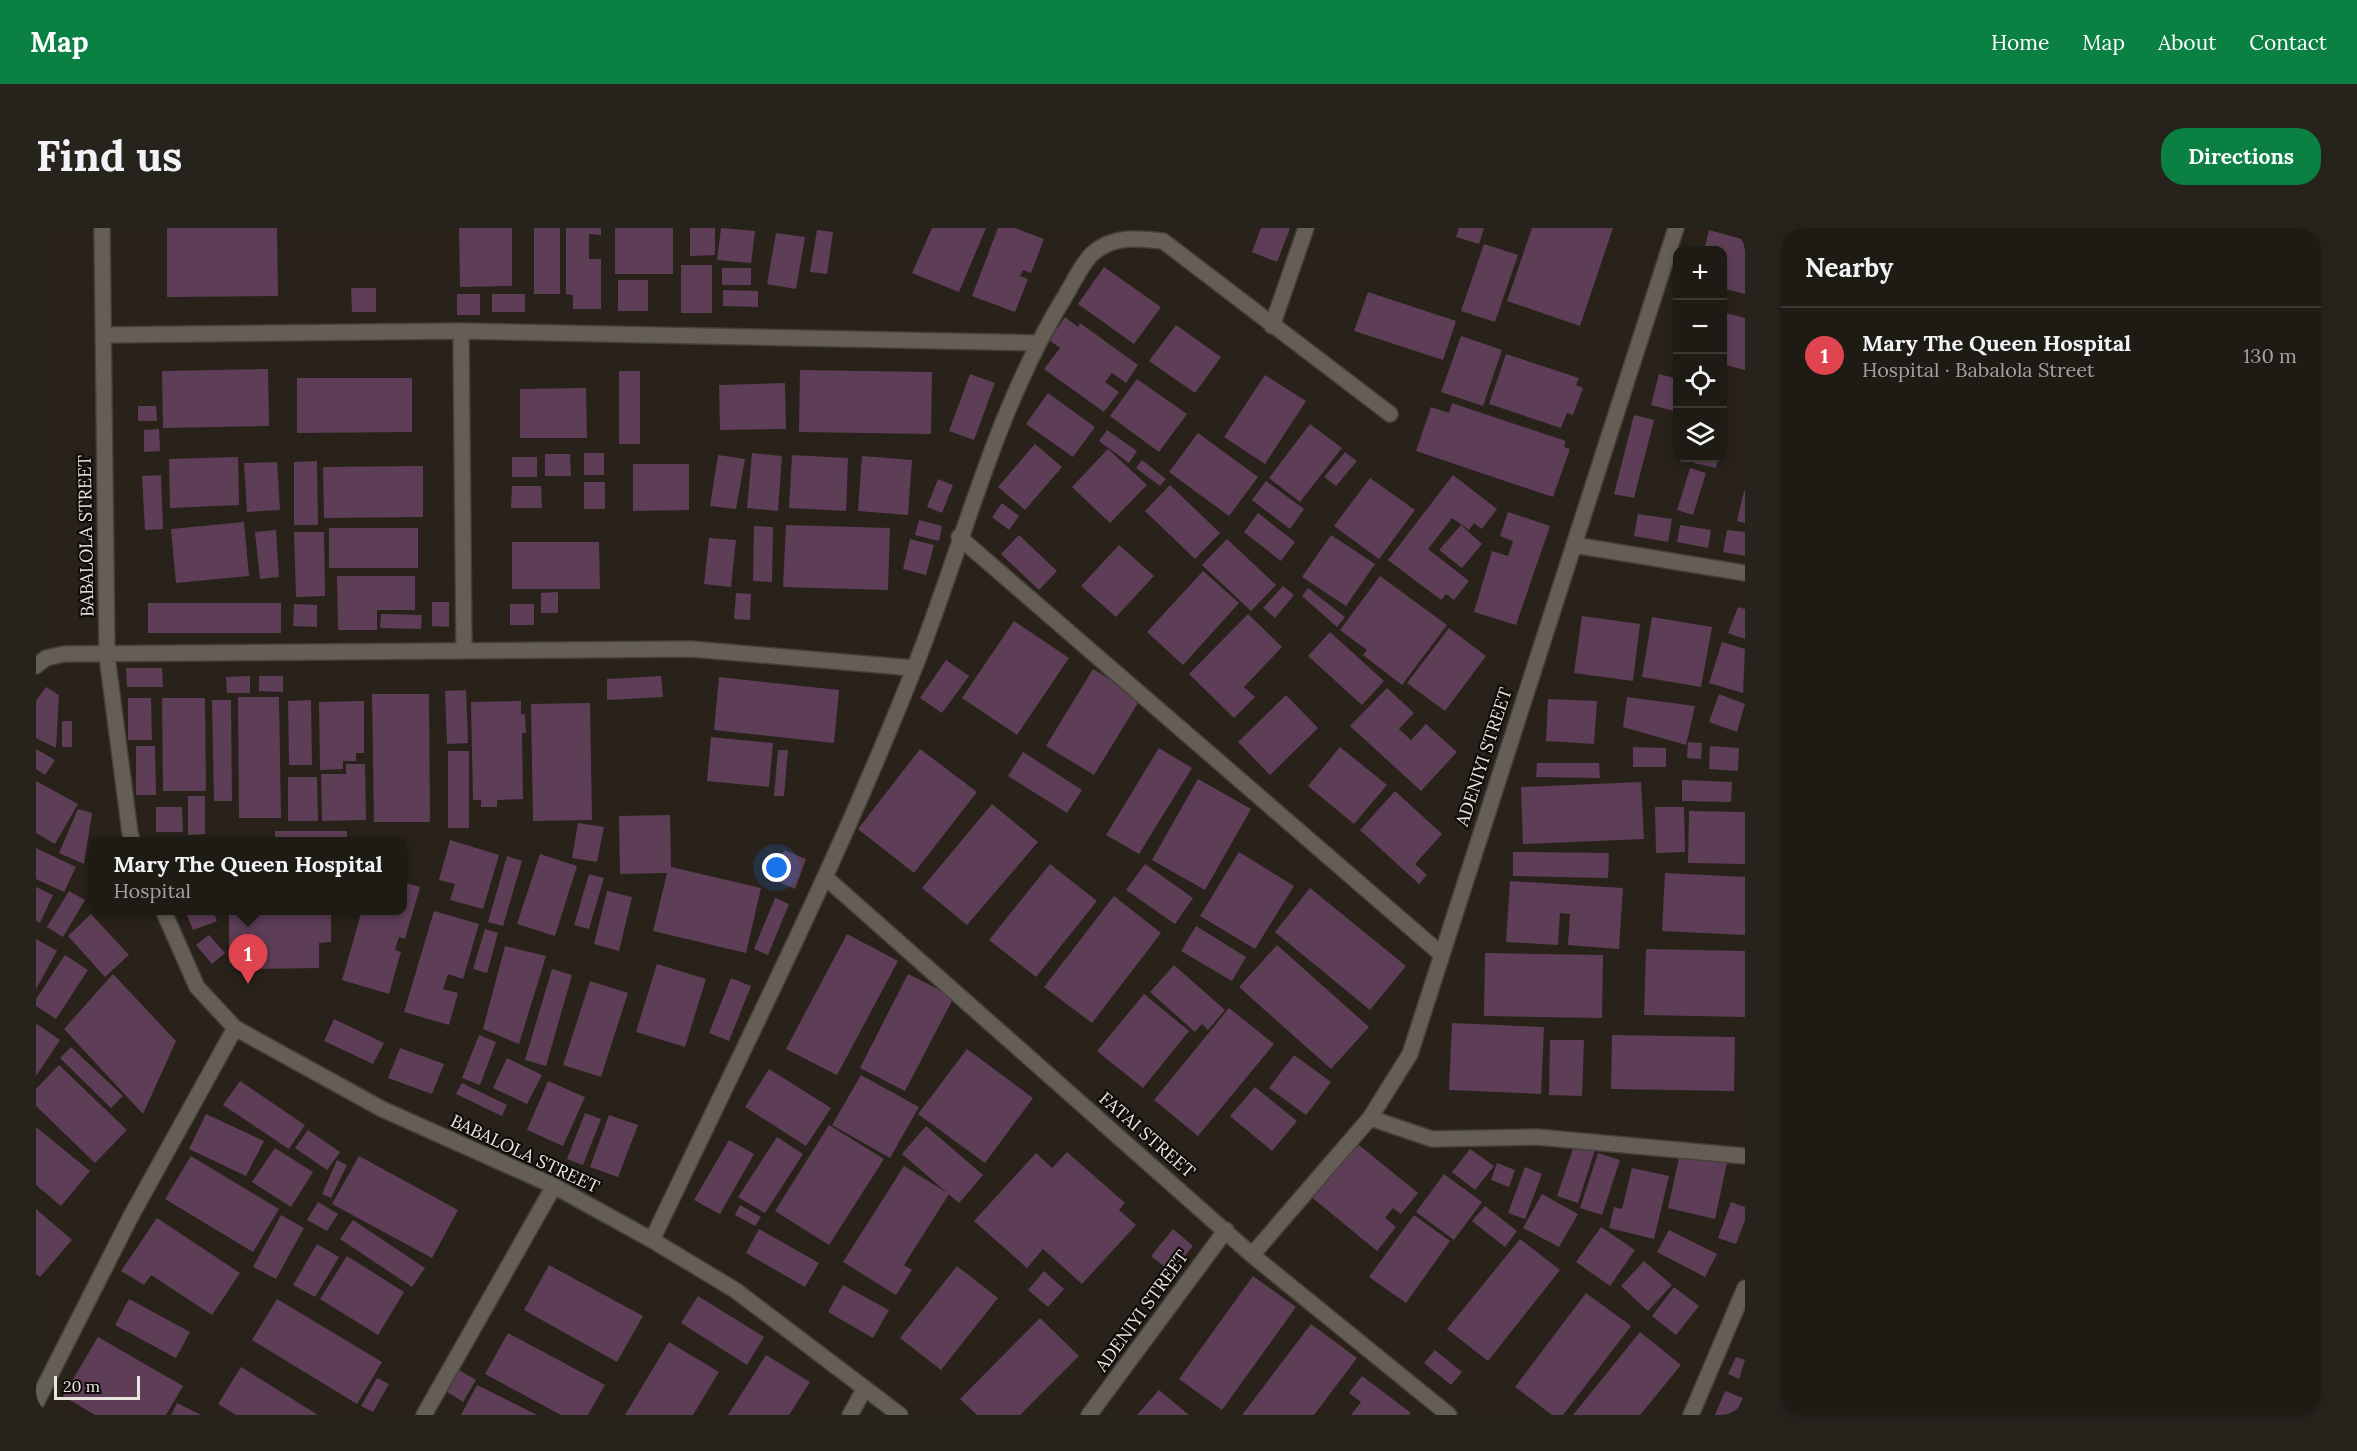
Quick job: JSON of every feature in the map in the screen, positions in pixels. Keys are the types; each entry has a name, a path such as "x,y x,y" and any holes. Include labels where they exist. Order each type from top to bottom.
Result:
{"street":[{"name":"BABALOLA STREET","path":"102,228 107,656 131,837"},
{"path":"1272,326 1306,228"},
{"name":"ADENIYI STREET","path":"1252,1255 1370,1118 1410,1054 1676,228"},
{"path":"652,1240 825,878 914,668 959,537 1037,343 1091,255 1111,242 1131,238 1163,241 1390,414"},
{"path":"461,332 464,651"},
{"path":"104,335 461,332 1037,343"},
{"path":"959,537 1441,954"},
{"path":"1574,545 1745,573"},
{"path":"36,666 46,658 64,654 107,656 691,649 914,668"},
{"name":"FATAI STREET","path":"825,878 1252,1255 1449,1415"},
{"name":"BABALOLA STREET","path":"165,915 197,987 236,1028 381,1109 554,1186 652,1240 735,1290 900,1415"},
{"path":"36,1403 131,1216 236,1028"},
{"path":"1370,1118 1432,1139 1537,1137 1745,1156"},
{"path":"424,1415 554,1186"},
{"name":"ADENIYI STREET","path":"1089,1415 1226,1230"},
{"path":"1691,1415 1745,1288"},
{"path":"850,1415 865,1388"}],"building":[{"path":"167,228 277,228 278,296 167,297"},
{"path":"459,228 512,228 512,286 460,287"},
{"path":"534,228 560,228 560,294 534,294"},
{"path":"566,228 601,228 601,235 589,234 589,259 601,259 601,309 573,309 573,295 566,294"},
{"path":"615,228 673,228 673,274 615,274"},
{"path":"690,228 715,228 715,255 690,256"},
{"path":"721,228 755,231 751,263 717,260"},
{"path":"932,228 986,228 959,292 912,273"},
{"path":"998,228 1015,228 1044,239 1031,273 1023,270 1020,276 1028,279 1015,312 972,296"},
{"path":"1261,228 1290,228 1277,262 1252,252"},
{"path":"1459,228 1484,228 1479,244 1456,237"},
{"path":"1532,228 1613,228 1580,326 1507,301"},
{"path":"817,230 833,232 827,274 810,272"},
{"path":"1709,230 1745,240 1745,294 1727,289 1727,246 1705,246"},
{"path":"776,233 805,237 796,289 767,284"},
{"path":"1484,244 1518,255 1495,322 1461,311"},
{"path":"681,265 712,265 712,313 681,313"},
{"path":"1104,267 1161,307 1134,344 1078,304"},
{"path":"722,268 751,268 751,285 722,285"},
{"path":"618,280 648,280 648,311 618,311"},
{"path":"351,288 376,288 376,312 352,312"},
{"path":"723,290 758,291 758,307 723,306"},
{"path":"1368,292 1456,321 1443,360 1354,331"},
{"path":"457,294 480,294 480,315 457,315"},
{"path":"492,294 525,294 525,312 492,312"},
{"path":"1727,313 1745,318 1745,370 1727,365"},
{"path":"1065,317 1078,327 1080,323 1138,365 1126,383 1112,373 1105,382 1119,392 1104,412 1044,369 1060,348 1049,340"},
{"path":"1176,325 1221,357 1195,393 1149,361"},
{"path":"1461,336 1502,350 1483,406 1441,392"},
{"path":"1506,354 1579,378 1576,385 1583,388 1573,415 1567,413 1561,428 1489,404"},
{"path":"268,369 269,426 163,428 162,371"},
{"path":"800,370 932,372 931,434 799,432"},
{"path":"619,371 640,371 640,444 619,444"},
{"path":"970,374 995,383 974,440 949,431"},
{"path":"1659,374 1673,378 1673,411 1651,405"},
{"path":"1265,375 1306,401 1265,464 1224,437"},
{"path":"297,378 412,378 412,432 297,433"},
{"path":"1137,379 1187,414 1159,452 1110,416"},
{"path":"785,383 786,429 720,430 719,385"},
{"path":"586,388 587,438 520,438 520,389"},
{"path":"1048,393 1095,427 1073,457 1026,424"},
{"path":"1452,403 1566,441 1564,447 1570,449 1553,497 1416,451 1431,407 1449,413"},
{"path":"138,406 156,406 157,421 138,421"},
{"path":"1634,415 1654,420 1634,498 1614,494"},
{"path":"1310,424 1342,448 1300,502 1269,478"},
{"path":"159,429 160,451 144,452 144,430"},
{"path":"1107,430 1137,451 1129,463 1099,441"},
{"path":"1198,433 1258,477 1229,516 1169,472"},
{"path":"1035,444 1062,467 1025,510 998,487"},
{"path":"1108,449 1147,485 1110,523 1072,487"},
{"path":"1345,452 1357,461 1336,486 1324,477"},
{"path":"584,453 604,453 604,475 584,475"},
{"path":"752,453 782,456 778,511 747,508"},
{"path":"545,454 570,454 571,476 545,476"},
{"path":"718,455 745,459 736,509 710,506"},
{"path":"792,455 848,458 846,511 789,508"},
{"path":"862,456 912,460 908,515 858,511"},
{"path":"238,457 239,505 170,508 169,459"},
{"path":"512,457 537,457 537,477 512,477"},
{"path":"1142,460 1166,479 1160,486 1136,468"},
{"path":"317,461 318,525 294,525 294,462"},
{"path":"277,462 280,510 247,512 244,463"},
{"path":"1694,462 1717,462 1716,468"},
{"path":"633,464 689,464 689,510 633,511"},
{"path":"423,466 423,517 324,518 323,467"},
{"path":"1690,468 1706,473 1693,515 1677,510"},
{"path":"161,475 163,529 145,530 142,476"},
{"path":"1453,475 1497,509 1482,529 1474,523 1469,530 1452,518 1428,549 1469,581 1454,600 1446,594 1441,600 1388,560"},
{"path":"1370,478 1415,510 1379,559 1334,526"},
{"path":"938,479 953,485 942,513 927,507"},
{"path":"1266,481 1304,509 1290,529 1252,500"},
{"path":"584,482 605,482 605,509 584,509"},
{"path":"1170,485 1220,533 1195,559 1145,511"},
{"path":"512,486 541,486 542,508 511,508"},
{"path":"1745,491 1745,523 1737,521"},
{"path":"1002,503 1019,516 1009,530 992,517"},
{"path":"1508,512 1550,526 1516,625 1474,612 1492,551 1508,556 1513,541 1500,536"},
{"path":"1258,513 1295,542 1281,561 1244,532"},
{"path":"1638,514 1672,519 1668,542 1634,536"},
{"path":"919,520 942,526 939,541 915,535"},
{"path":"244,522 249,576 176,583 171,529"},
{"path":"786,525 890,528 888,590 783,587"},
{"path":"1461,525 1482,544 1462,568 1439,550"},
{"path":"1680,525 1711,530 1708,548 1677,542"},
{"path":"754,526 773,527 772,582 753,581"},
{"path":"329,528 418,528 418,568 329,568"},
{"path":"276,530 279,577 260,579 255,532"},
{"path":"1727,530 1745,532 1745,556 1723,552"},
{"path":"294,532 324,532 325,596 296,597"},
{"path":"1019,535 1057,571 1039,590 1001,554"},
{"path":"1331,535 1375,564 1346,606 1302,577"},
{"path":"709,538 736,540 731,587 704,584"},
{"path":"910,539 934,545 926,575 903,569"},
{"path":"1227,539 1276,585 1251,611 1202,565"},
{"path":"512,542 599,542 600,589 512,589"},
{"path":"1119,545 1154,576 1116,617 1081,586"},
{"path":"1203,571 1239,603 1183,665 1147,632"},
{"path":"337,576 415,576 415,610 377,610 377,630 338,630"},
{"path":"1380,576 1447,625 1402,685 1363,655 1367,650 1340,630"},
{"path":"1283,586 1294,595 1275,618 1263,608"},
{"path":"1308,588 1345,617 1337,627 1302,596"},
{"path":"558,592 558,613 541,613 541,593"},
{"path":"736,593 751,594 750,620 734,619"},
{"path":"432,602 449,602 449,627 432,626"},
{"path":"148,603 281,603 281,633 148,633"},
{"path":"294,604 317,605 317,627 293,626"},
{"path":"510,604 534,604 534,625 510,625"},
{"path":"1738,607 1745,609 1745,639 1728,633"},
{"path":"381,614 422,615 421,629 380,628"},
{"path":"1248,614 1282,647 1244,687 1255,697 1234,718 1189,674"},
{"path":"1582,616 1640,624 1633,681 1574,673"},
{"path":"1652,617 1712,627 1701,687 1642,677"},
{"path":"1014,621 1069,658 1017,735 962,698"},
{"path":"1449,628 1486,656 1445,711 1407,683"},
{"path":"1330,632 1384,681 1362,705 1308,656"},
{"path":"1722,642 1745,649 1743,693 1709,683"},
{"path":"946,660 969,676 942,713 920,698"},
{"path":"126,668 162,668 163,687 127,687"},
{"path":"1093,669 1141,698 1094,775 1046,746"},
{"path":"250,676 250,693 227,693 226,677"},
{"path":"259,676 283,676 283,692 259,691"},
{"path":"661,676 663,697 607,700 607,679"},
{"path":"719,677 839,690 834,743 714,730"},
{"path":"46,687 59,695 56,748 36,738 36,701"},
{"path":"1387,688 1414,713 1399,729 1411,740 1426,724 1457,752 1421,791 1350,726"},
{"path":"466,690 468,743 447,744 445,691"},
{"path":"372,694 429,694 430,822 374,822"},
{"path":"1719,694 1745,704 1737,732 1709,722"},
{"path":"1286,695 1318,728 1270,775 1238,742"},
{"path":"238,697 279,697 281,818 239,818"},
{"path":"1627,697 1695,706 1686,745 1623,727"},
{"path":"128,698 151,698 152,740 128,740"},
{"path":"162,698 205,698 206,791 163,791"},
{"path":"1548,699 1597,701 1594,744 1546,741"},
{"path":"212,700 231,700 232,801 214,801"},
{"path":"311,700 312,765 289,765 288,701"},
{"path":"364,701 364,753 356,753 356,761 343,761 343,769 320,770 319,702"},
{"path":"521,701 521,714 525,714 526,733 522,733 523,799 497,800 497,807 481,807 481,800 473,800 471,702"},
{"path":"590,703 592,820 533,821 531,704"},
{"path":"62,721 72,721 72,747 62,747"},
{"path":"711,737 773,743 769,787 707,781"},
{"path":"1688,742 1702,743 1701,759 1687,758"},
{"path":"136,746 155,746 156,795 136,795"},
{"path":"1710,746 1739,748 1738,771 1709,769"},
{"path":"1340,747 1387,785 1354,824 1308,786"},
{"path":"1633,747 1666,748 1666,767 1633,767"},
{"path":"1159,748 1192,768 1139,854 1106,835"},
{"path":"36,749 55,760 45,775 36,769"},
{"path":"920,749 977,792 914,873 858,829"},
{"path":"778,750 788,750 784,796 774,796"},
{"path":"448,751 469,751 469,828 448,828"},
{"path":"1023,752 1082,790 1067,813 1008,776"},
{"path":"1537,763 1599,763 1600,778 1536,777"},
{"path":"346,764 365,764 366,820 322,821 321,774 346,774"},
{"path":"288,777 317,777 318,821 288,821"},
{"path":"1198,779 1251,809 1205,890 1152,860"},
{"path":"1682,780 1732,782 1731,802 1682,801"},
{"path":"36,781 78,804 55,844 36,833"},
{"path":"1641,782 1644,839 1523,844 1521,787"},
{"path":"1395,791 1442,834 1415,864 1427,875 1419,884 1360,830"},
{"path":"188,796 205,796 205,834 188,835"},
{"path":"992,804 1038,842 967,925 922,888"},
{"path":"156,807 182,807 183,832 156,832"},
{"path":"1655,807 1684,807 1685,852 1656,853"},
{"path":"78,809 92,813 84,864 59,853"},
{"path":"1689,811 1745,812 1745,864 1688,863"},
{"path":"670,815 671,867 761,888 746,953 653,931 667,873 620,874 619,816"},
{"path":"578,823 604,827 597,862 572,858"},
{"path":"275,831 347,831 347,837 275,837"},
{"path":"450,840 499,855 483,909 450,900 455,884 439,880"},
{"path":"36,848 76,867 64,892 36,879"},
{"path":"784,850 806,859 795,889 772,879"},
{"path":"1239,852 1294,886 1255,949 1200,916"},
{"path":"1513,852 1609,853 1608,878 1513,876"},
{"path":"540,854 577,866 555,936 517,924"},
{"path":"507,856 522,861 503,926 488,922"},
{"path":"1050,864 1097,901 1036,977 989,940"},
{"path":"1145,864 1193,898 1175,924 1126,890"},
{"path":"1665,873 1745,877 1745,935 1662,931"},
{"path":"589,874 604,878 589,929 574,925"},
{"path":"1510,881 1623,888 1619,949 1568,945 1570,914 1560,913 1558,945 1506,942"},
{"path":"407,883 420,887 405,939 399,937 395,950 401,952 389,994 342,980 361,915 407,915"},
{"path":"36,887 53,895 40,923 36,921"},
{"path":"1310,888 1406,966 1370,1010 1275,932"},
{"path":"69,891 85,900 63,937 47,927"},
{"path":"607,891 632,897 619,951 594,944"},
{"path":"1114,896 1161,933 1092,1023 1044,987"},
{"path":"775,898 789,904 768,955 754,949"},
{"path":"434,911 479,924 463,979 448,974 443,989 458,993 449,1025 404,1012"},
{"path":"92,915 129,955 105,977 68,936"},
{"path":"187,915 215,915 217,921 193,930"},
{"path":"229,915 331,915 331,942 319,943 319,968 251,969 251,962 229,963"},
{"path":"1196,926 1246,957 1232,981 1181,951"},
{"path":"485,929 498,933 487,973 473,969"},
{"path":"847,934 898,961 837,1075 786,1049"},
{"path":"209,935 225,953 212,964 196,945"},
{"path":"36,939 57,951 36,989"},
{"path":"1277,945 1369,1027 1331,1069 1239,987"},
{"path":"505,946 546,956 519,1044 483,1029"},
{"path":"1646,949 1745,951 1745,1017 1644,1015"},
{"path":"1485,953 1603,955 1602,1018 1484,1016"},
{"path":"65,955 88,970 56,1019 36,1006 36,999"},
{"path":"657,964 706,979 685,1047 636,1032"},
{"path":"1174,965 1225,1010 1208,1030 1202,1024 1195,1032 1150,992"},
{"path":"552,969 572,975 546,1066 525,1060"},
{"path":"113,974 176,1041 143,1114 64,1029"},
{"path":"908,974 954,997 905,1091 860,1068"},
{"path":"731,978 751,986 729,1041 709,1033"},
{"path":"590,981 628,993 601,1077 563,1065"},
{"path":"1144,994 1189,1031 1143,1088 1097,1051"},
{"path":"1229,1008 1274,1044 1198,1136 1154,1100"},
{"path":"334,1019 384,1043 373,1064 324,1041"},
{"path":"1452,1023 1544,1027 1541,1094 1449,1090"},
{"path":"37,1024 60,1040 36,1076 36,1026"},
{"path":"479,1035 496,1042 480,1085 462,1078"},
{"path":"1612,1035 1735,1037 1734,1091 1611,1089"},
{"path":"1550,1040 1584,1040 1582,1096 1549,1095"},
{"path":"71,1047 123,1096 111,1108 60,1058"},
{"path":"400,1048 444,1064 432,1094 388,1078"},
{"path":"967,1049 1033,1098 985,1163 918,1114"},
{"path":"1294,1055 1331,1082 1306,1115 1269,1088"},
{"path":"507,1058 542,1075 527,1104 493,1088"},
{"path":"59,1065 127,1130 95,1163 36,1106 36,1089"},
{"path":"769,1069 831,1108 806,1146 745,1107"},
{"path":"861,1075 919,1107 890,1158 832,1125"},
{"path":"240,1081 305,1125 289,1149 223,1105"},
{"path":"548,1081 585,1097 563,1146 527,1130"},
{"path":"462,1083 507,1105 502,1116 456,1094"},
{"path":"1255,1087 1297,1121 1272,1151 1230,1116"},
{"path":"585,1113 601,1119 583,1165 567,1159"},
{"path":"206,1114 264,1141 246,1176 189,1149"},
{"path":"609,1115 638,1125 618,1177 590,1167"},
{"path":"829,1125 884,1159 829,1245 775,1211"},
{"path":"926,1126 983,1175 959,1203 902,1154"},
{"path":"36,1127 90,1171 61,1206 36,1185"},
{"path":"308,1130 340,1152 327,1170 295,1148"},
{"path":"777,1137 803,1154 765,1213 738,1197"},
{"path":"729,1140 754,1154 720,1214 694,1200"},
{"path":"1354,1141 1418,1193 1401,1214 1393,1208 1385,1218 1396,1227 1377,1251 1310,1196"},
{"path":"1575,1143 1595,1150 1578,1203 1557,1196"},
{"path":"275,1148 313,1172 291,1207 252,1182"},
{"path":"1470,1149 1494,1166 1475,1190 1452,1172"},
{"path":"1067,1152 1125,1203 1119,1210 1136,1225 1082,1284 1043,1249 1027,1268 974,1221 1036,1153 1052,1168"},
{"path":"1598,1153 1620,1160 1602,1215 1580,1208"},
{"path":"1680,1153 1727,1163 1715,1219 1668,1208"},
{"path":"191,1156 279,1209 253,1252 165,1199"},
{"path":"359,1156 458,1210 432,1258 332,1204"},
{"path":"337,1160 347,1165 331,1198 322,1194"},
{"path":"1497,1163 1515,1170 1509,1187 1491,1180"},
{"path":"904,1166 949,1194 904,1265 912,1270 896,1295 843,1262"},
{"path":"1525,1167 1542,1174 1525,1219 1508,1213"},
{"path":"1632,1168 1669,1176 1654,1239 1609,1228 1614,1207 1622,1209"},
{"path":"1444,1174 1482,1202 1454,1240 1416,1212"},
{"path":"1542,1194 1578,1214 1559,1247 1523,1228"},
{"path":"318,1202 338,1214 327,1231 307,1220"},
{"path":"1731,1202 1745,1207 1745,1220 1736,1244 1718,1238"},
{"path":"740,1205 761,1217 755,1226 735,1215"},
{"path":"1485,1206 1517,1231 1505,1247 1472,1221"},
{"path":"36,1209 72,1240 40,1277 36,1274"},
{"path":"281,1215 304,1228 276,1279 253,1267"},
{"path":"1414,1215 1450,1241 1406,1303 1369,1277"},
{"path":"157,1218 240,1273 212,1315 151,1275 144,1285 121,1271"},
{"path":"353,1220 425,1268 412,1287 340,1239"},
{"path":"1601,1227 1635,1250 1610,1286 1576,1262"},
{"path":"759,1229 819,1263 805,1287 746,1253"},
{"path":"1173,1229 1193,1246 1171,1272 1151,1256"},
{"path":"1669,1230 1717,1254 1705,1277 1657,1252"},
{"path":"1520,1239 1560,1270 1488,1361 1447,1329"},
{"path":"317,1244 339,1257 315,1297 293,1285"},
{"path":"347,1256 404,1292 378,1335 320,1299"},
{"path":"1644,1261 1672,1285 1648,1311 1621,1286"},
{"path":"549,1265 643,1316 617,1362 524,1310"},
{"path":"957,1266 998,1298 941,1370 900,1338"},
{"path":"1044,1271 1064,1289 1048,1307 1028,1290"},
{"path":"1253,1276 1296,1307 1222,1410 1179,1379"},
{"path":"843,1285 889,1310 873,1338 828,1312"},
{"path":"1674,1287 1699,1306 1676,1335 1652,1316"},
{"path":"1586,1293 1631,1326 1563,1415 1552,1415 1515,1387"},
{"path":"698,1296 764,1337 747,1365 681,1323"},
{"path":"129,1299 190,1332 176,1358 115,1325"},
{"path":"277,1299 382,1362 357,1404 252,1340"},
{"path":"1040,1318 1079,1356 1020,1415 977,1415 960,1399"},
{"path":"1311,1324 1357,1358 1314,1415 1242,1415"},
{"path":"1640,1332 1681,1365 1640,1415 1573,1415"},
{"path":"508,1333 605,1385 588,1415 561,1415 485,1374"},
{"path":"98,1337 183,1386 166,1415 95,1415 63,1396"},
{"path":"669,1342 719,1372 693,1415 625,1415"},
{"path":"1435,1350 1462,1372 1451,1385 1424,1363"},
{"path":"766,1355 810,1382 789,1415 728,1415"},
{"path":"1736,1357 1745,1360 1739,1379 1728,1374"},
{"path":"241,1367 318,1415 236,1415 218,1404"},
{"path":"459,1370 476,1380 463,1402 446,1391"},
{"path":"1362,1376 1411,1413 1409,1415 1351,1415 1361,1402 1349,1393"},
{"path":"377,1378 389,1384 373,1412 361,1406"},
{"path":"477,1385 537,1415 461,1415"},
{"path":"1159,1390 1189,1415 1137,1415"},
{"path":"1725,1391 1743,1398 1735,1415 1715,1415"},
{"path":"177,1403 201,1415 171,1415"}],"place":[{"name":"Mary The Queen Hospital","path":"248,984"}]}
